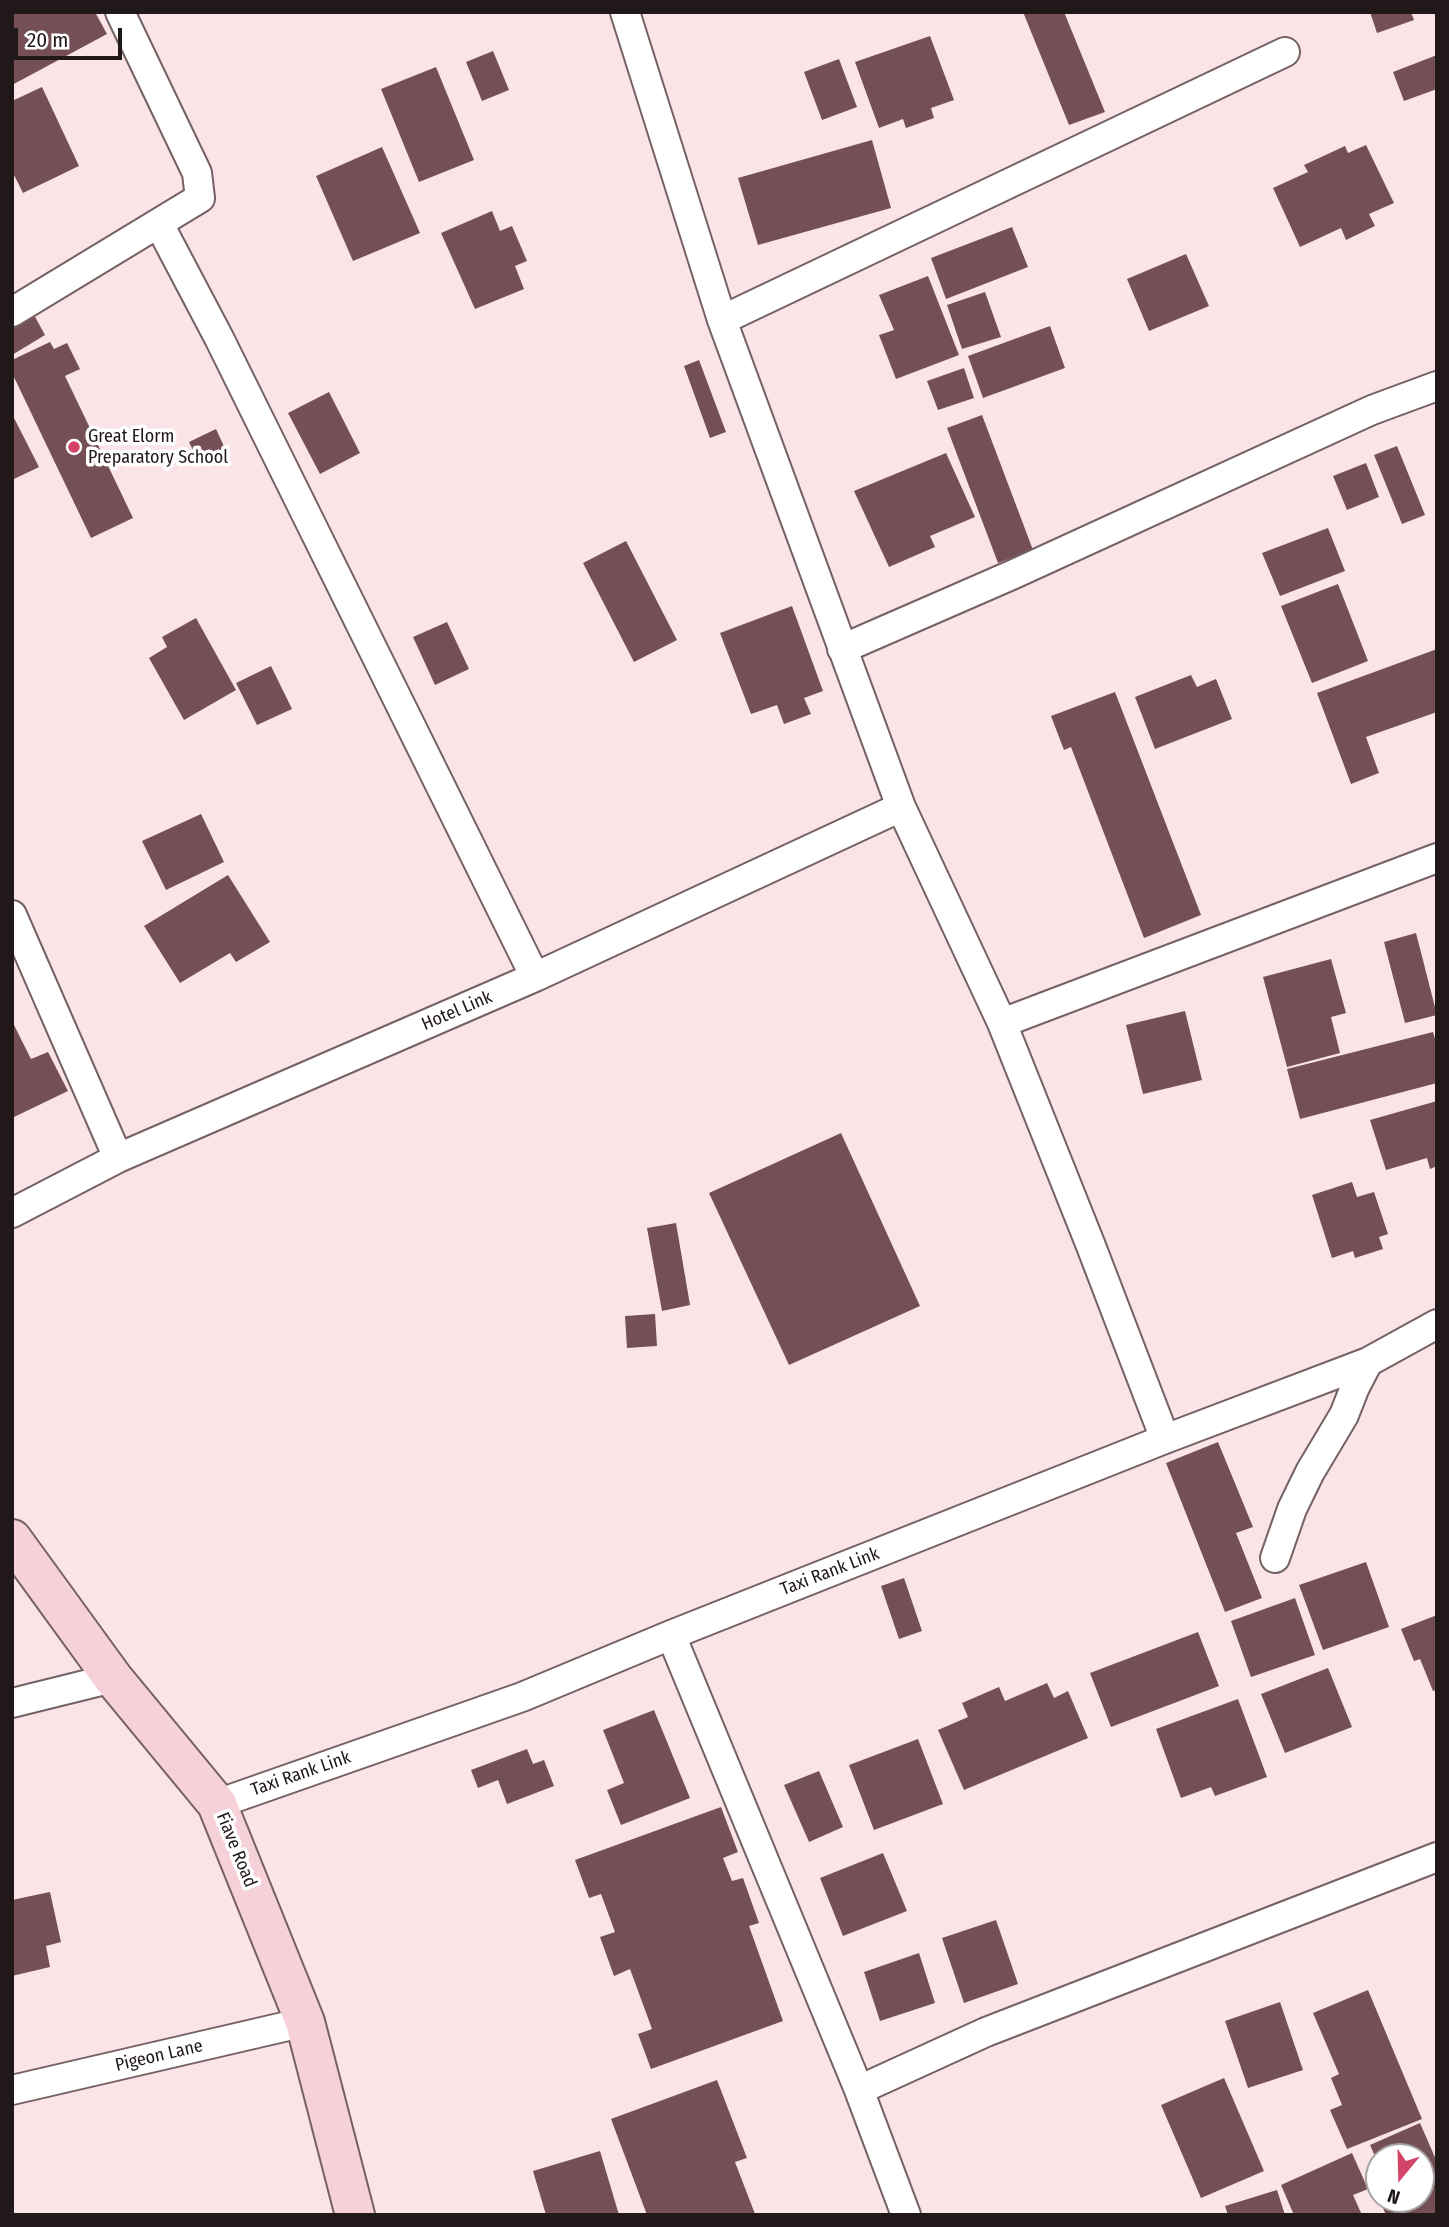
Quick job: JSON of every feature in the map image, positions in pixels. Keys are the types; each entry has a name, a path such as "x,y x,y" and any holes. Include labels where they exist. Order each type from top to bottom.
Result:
{"street":[{"path":"12,312 200,198 197,173 120,12"},
{"path":"625,12 722,320 901,807 1002,1023 1165,1439"},
{"path":"722,320 1285,52"},
{"path":"159,224 225,351 535,977"},
{"path":"842,649 1014,574 1372,410 1437,386"},
{"name":"Hotel Link","path":"12,1213 118,1158 535,977 901,807"},
{"path":"1002,1023 1437,858"},
{"path":"12,915 118,1158"},
{"name":"Taxi Rank Link","path":"217,1804 522,1697 1165,1439 1368,1362 1437,1324"},
{"path":"1275,1558 1292,1508 1344,1415 1354,1387 1368,1362"},
{"name":"Fiave Road","path":"12,1539 113,1678 217,1804 305,2022 355,2215"},
{"path":"671,1635 859,2090 906,2215"},
{"path":"12,1703 113,1678"},
{"path":"859,2090 986,2032 1437,1857"},
{"name":"Pigeon Lane","path":"12,2091 305,2022"}],"building":[{"path":"12,12 95,12 107,34 12,85"},
{"path":"1023,12 1064,12 1105,112 1069,125"},
{"path":"1370,12 1411,12 1414,20 1377,33"},
{"path":"930,36 954,100 931,108 934,118 906,128 903,119 879,128 855,62"},
{"path":"493,51 509,90 482,101 466,62"},
{"path":"1437,55 1437,89 1404,101 1393,72"},
{"path":"839,59 857,107 822,120 804,72"},
{"path":"436,67 474,160 419,182 381,89"},
{"path":"42,87 79,166 23,193 12,171 12,101"},
{"path":"872,140 891,208 758,245 738,178"},
{"path":"1366,145 1394,203 1369,214 1375,226 1346,240 1341,228 1300,247 1273,188 1308,172 1304,165 1345,146 1348,153"},
{"path":"382,147 420,233 353,261 316,176"},
{"path":"492,211 500,231 512,226 527,261 515,266 524,289 475,309 441,233"},
{"path":"1012,227 1028,267 946,299 931,258"},
{"path":"1186,254 1209,306 1149,331 1127,279"},
{"path":"928,276 959,355 896,379 879,335 894,330 879,295"},
{"path":"985,292 1001,337 962,349 947,305"},
{"path":"33,313 45,335 12,355 12,326"},
{"path":"1050,326 1065,368 983,398 968,356"},
{"name":"Great Elorm Preparatory School","path":"50,342 54,349 67,343 80,369 65,376 133,518 91,538 12,373 12,360"},
{"path":"699,360 726,432 710,438 684,366"},
{"path":"964,368 974,398 938,410 927,381"},
{"path":"329,392 360,453 320,474 288,413"},
{"path":"12,414 39,467 12,480"},
{"path":"982,415 1033,550 998,563 947,428"},
{"path":"216,429 227,453 200,465 189,442"},
{"path":"1397,446 1425,515 1402,524 1374,455"},
{"path":"946,453 975,517 930,536 935,547 889,567 854,491"},
{"path":"1366,463 1379,497 1347,510 1333,476"},
{"path":"1328,528 1345,571 1280,596 1262,553"},
{"path":"626,541 677,640 634,662 583,563"},
{"path":"1338,584 1368,661 1312,683 1281,606"},
{"path":"792,606 823,691 804,698 811,714 784,724 777,705 751,714 720,633"},
{"path":"196,618 236,690 184,720 149,658 167,647 162,637"},
{"path":"447,622 469,669 435,685 413,637"},
{"path":"1437,649 1437,712 1366,737 1379,773 1351,784 1317,693"},
{"path":"271,666 292,709 257,725 236,683"},
{"path":"1191,675 1197,687 1216,679 1232,719 1155,749 1135,697"},
{"path":"1115,692 1201,915 1144,938 1071,747 1064,750 1051,716"},
{"path":"201,814 224,862 166,890 142,841"},
{"path":"228,875 270,942 236,962 230,953 180,983 144,926"},
{"path":"1416,933 1437,1015 1405,1023 1384,942"},
{"path":"1331,959 1346,1013 1331,1017 1340,1053 1287,1067 1263,977"},
{"path":"1185,1011 1202,1080 1143,1094 1126,1025"},
{"path":"12,1021 31,1059 48,1052 68,1091 12,1118"},
{"path":"1433,1032 1437,1045 1437,1083 1300,1119 1287,1069"},
{"path":"1437,1101 1437,1166 1430,1169 1427,1158 1386,1170 1370,1120"},
{"path":"841,1133 920,1306 789,1365 709,1193"},
{"path":"1352,1182 1357,1197 1374,1192 1388,1234 1379,1237 1383,1249 1355,1258 1353,1251 1332,1258 1312,1195"},
{"path":"676,1223 690,1305 662,1311 647,1228"},
{"path":"655,1314 657,1346 627,1348 625,1316"},
{"path":"1218,1442 1253,1527 1236,1533 1262,1598 1225,1612 1166,1463"},
{"path":"1366,1562 1389,1627 1323,1650 1299,1585"},
{"path":"904,1578 922,1631 899,1639 881,1586"},
{"path":"1295,1598 1315,1655 1251,1677 1231,1621"},
{"path":"1437,1615 1437,1690 1433,1691 1420,1659 1414,1661 1401,1629"},
{"path":"1198,1632 1219,1686 1111,1727 1090,1673"},
{"path":"1328,1668 1352,1727 1285,1753 1261,1694"},
{"path":"1047,1683 1054,1698 1068,1691 1088,1738 964,1790 938,1730 968,1717 962,1703 999,1687 1005,1701"},
{"path":"1238,1699 1267,1777 1215,1796 1211,1787 1181,1798 1156,1729"},
{"path":"654,1710 690,1798 621,1825 607,1790 624,1783 603,1730"},
{"path":"918,1739 943,1804 874,1830 849,1765"},
{"path":"527,1749 533,1764 544,1760 554,1786 507,1804 498,1780 478,1788 471,1770"},
{"path":"819,1771 843,1827 809,1842 784,1785"},
{"path":"721,1807 738,1852 723,1858 732,1881 743,1878 759,1923 749,1926 783,2021 651,2069 638,2034 652,2029 630,1969 614,1976 600,1937 615,1932 601,1894 589,1898 575,1860"},
{"path":"883,1853 907,1911 843,1936 820,1878"},
{"path":"50,1892 61,1942 46,1946 50,1967 12,1976 12,1900"},
{"path":"996,1920 1018,1984 964,2003 942,1938"},
{"path":"919,1953 935,2003 880,2021 864,1972"},
{"path":"1368,1990 1422,2119 1347,2149 1330,2110 1342,2105 1331,2078 1339,2074 1313,2013"},
{"path":"1280,2002 1303,2070 1248,2088 1225,2021"},
{"path":"1224,2078 1264,2171 1201,2198 1161,2105"},
{"path":"717,2080 747,2158 735,2162 755,2214 647,2215 611,2119"},
{"path":"1420,2123 1429,2143 1375,2143"},
{"path":"600,2151 619,2215 546,2215 533,2171"},
{"path":"1352,2153 1365,2182 1365,2190 1353,2195 1362,2215 1294,2215 1281,2185"},
{"path":"1435,2157 1437,2215 1385,2213 1435,2213"},
{"path":"1277,2190 1285,2215 1228,2215 1225,2206"}],"place":[{"name":"Great Elorm Preparatory School","path":"74,447"}]}
